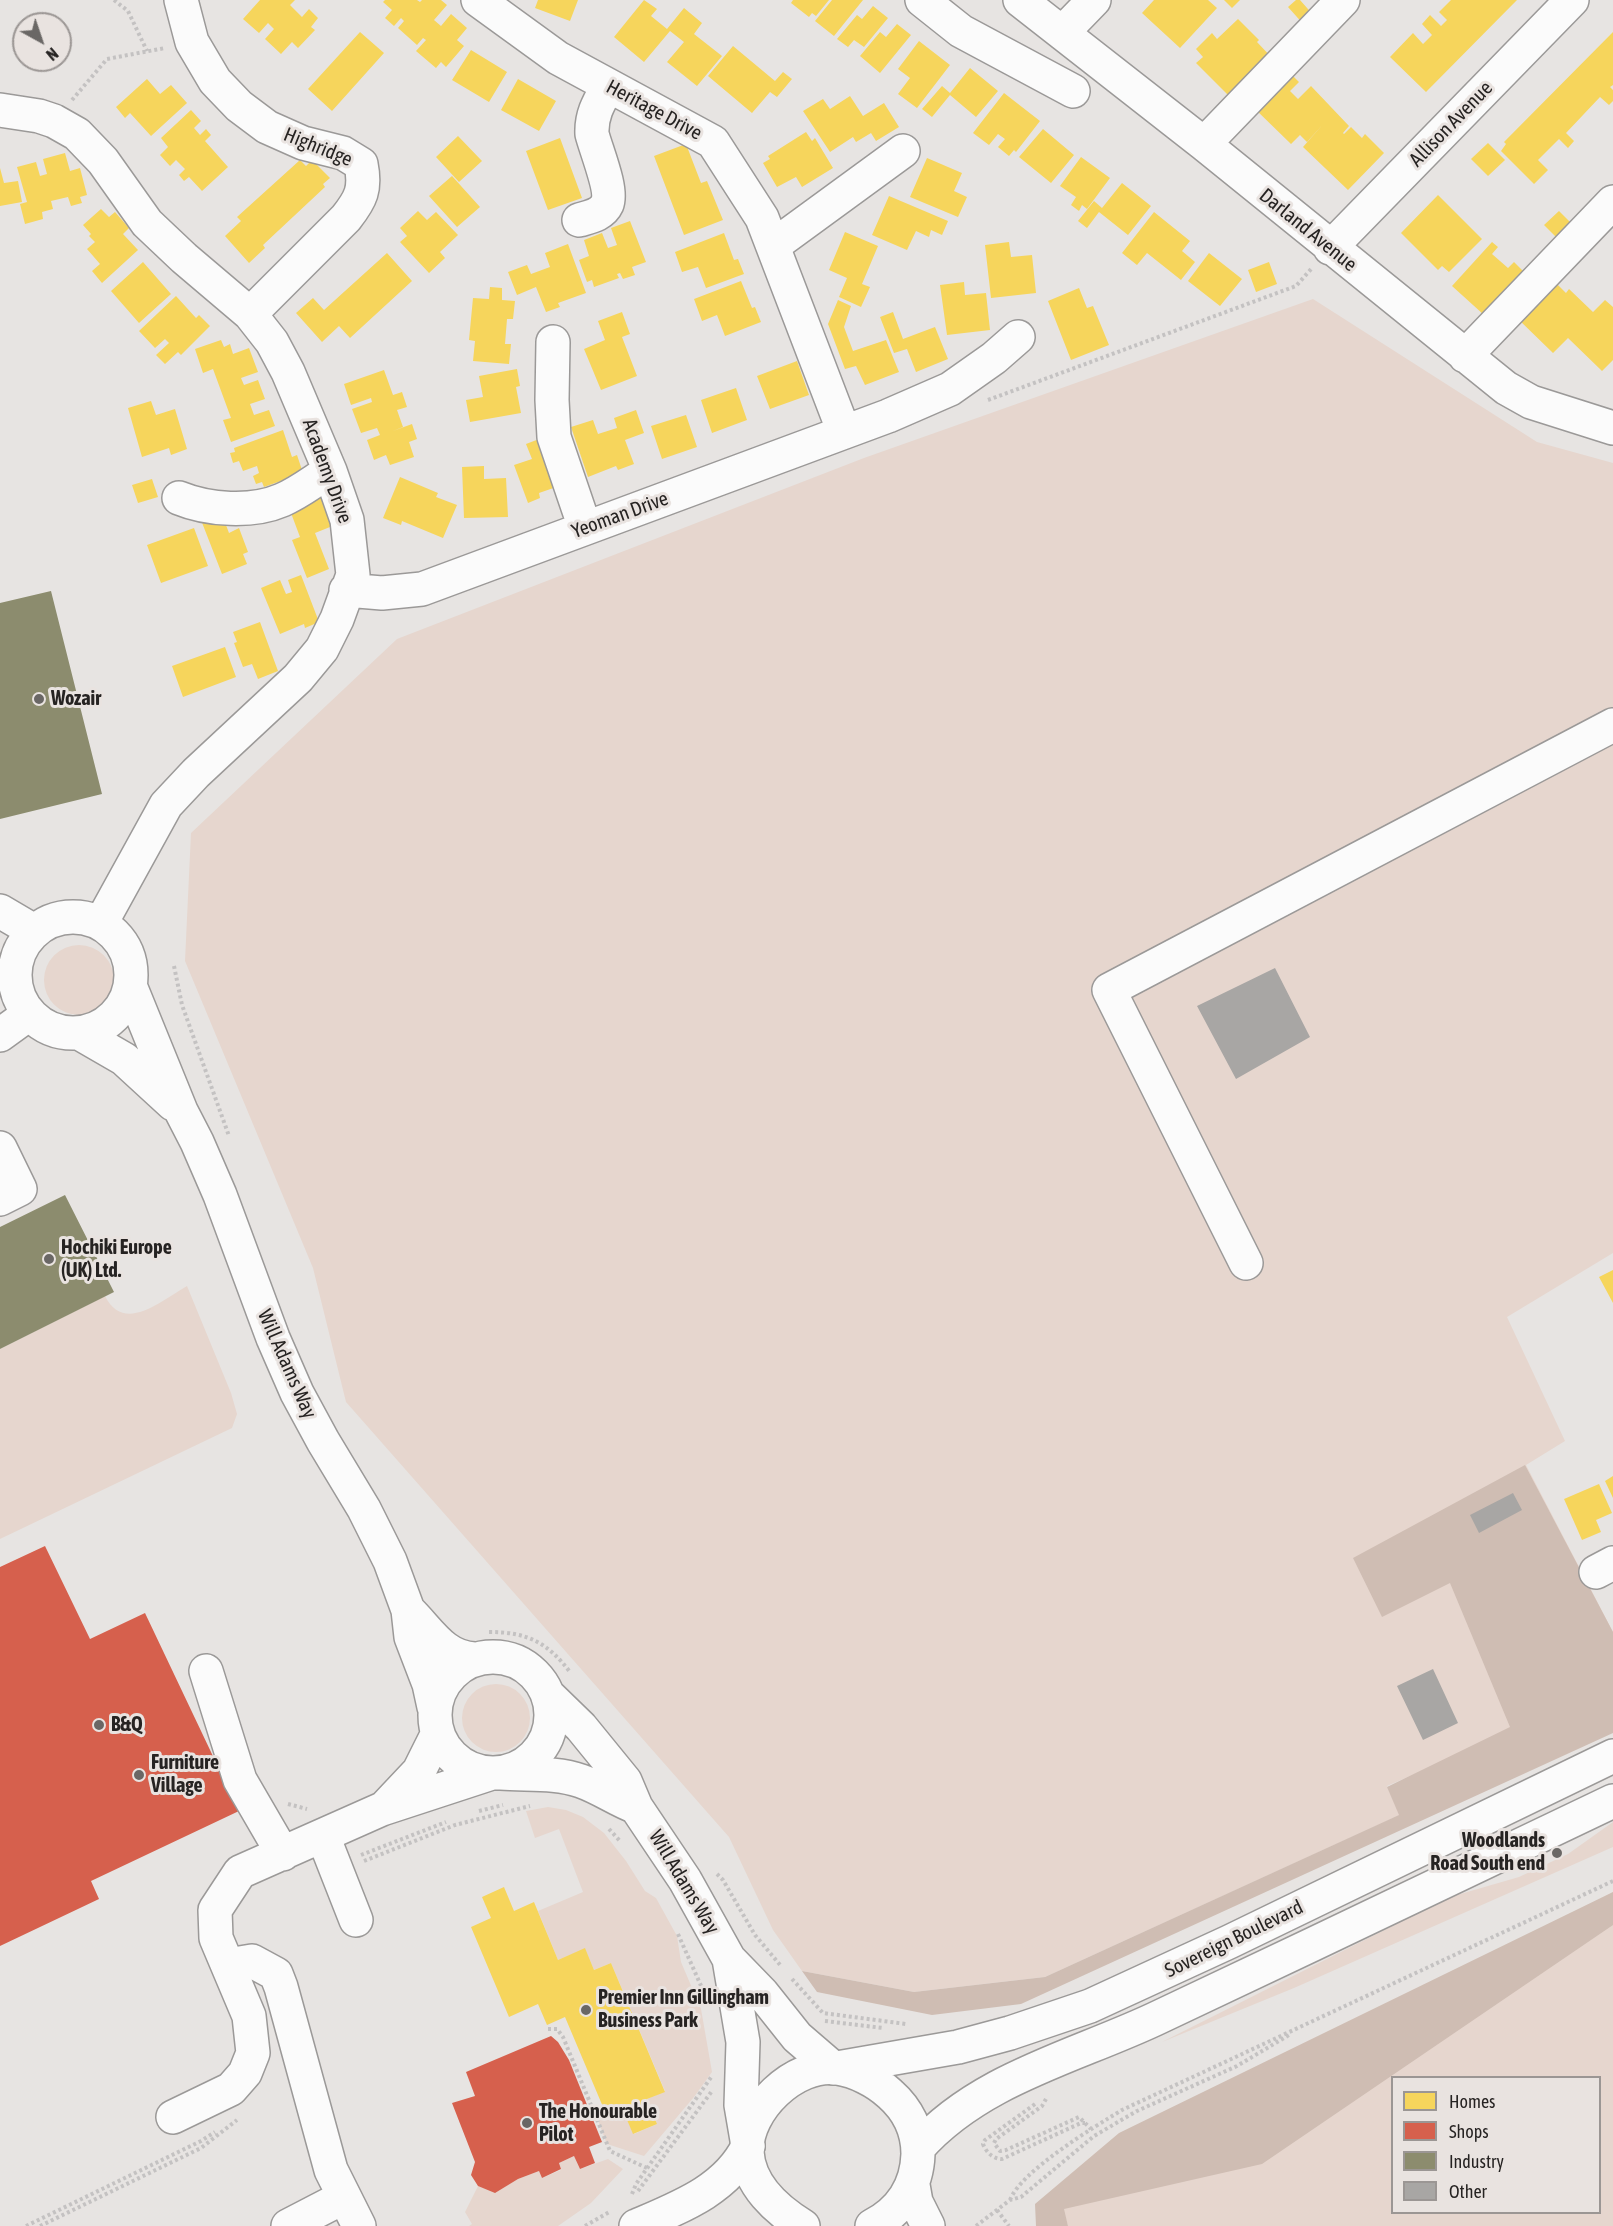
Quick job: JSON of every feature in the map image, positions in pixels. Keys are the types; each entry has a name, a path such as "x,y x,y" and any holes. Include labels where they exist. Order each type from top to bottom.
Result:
{"street":[{"name":"Highridge","path":"181,0 192,42 215,81 239,106 267,127 303,143 343,153 361,164 365,182 358,201 346,218 250,314"},
{"name":"Heritage Drive","path":"478,0 558,58 713,142 762,218 844,432"},
{"path":"922,0 961,31 1073,91"},
{"name":"Darland Avenue","path":"1020,0 1204,144 1506,388 1531,402 1613,428"},
{"path":"1062,33 1094,0"},
{"path":"1204,144 1343,0"},
{"name":"Allison Avenue","path":"1330,248 1572,0"},
{"path":"579,220 598,214 607,205 609,193 591,124 593,115 608,86"},
{"name":"Academy Drive","path":"0,110 39,116 54,121 77,134 103,161 147,224 250,314 272,342 288,372 330,471 347,520 353,575 337,619 322,649 298,678 166,804 101,923"},
{"path":"773,246 903,151"},
{"path":"1465,356 1613,202"},
{"name":"Yeoman Drive","path":"346,590 382,593 422,588 888,416 950,389 994,358 1018,337"},
{"path":"553,342 554,436 585,528"},
{"path":"179,498 191,503 231,508 262,505 284,499 330,471"},
{"path":"1246,1263 1109,990 1613,725"},
{"path":"0,911 34,932"},
{"path":"67,917 84,918 101,923 116,935 127,951 132,969 130,988 124,1005 112,1019 97,1029 79,1034 61,1032 44,1026 29,1014 20,999 15,981 16,963 23,946 34,932 49,922 67,917"},
{"name":"Will Adams Way","path":"130,988 181,1111 220,1195 273,1338 297,1393 316,1431 373,1526 390,1561 408,1610 411,1636 429,1684 436,1721"},
{"path":"0,1035 29,1014"},
{"name":"Will Adams Way","path":"79,1034 124,1059 181,1111"},
{"path":"0,1148 20,1189 0,1199"},
{"name":"Will Adams Way","path":"408,1610 444,1648 462,1658 480,1646"},
{"path":"382,1809 419,1771 436,1721 440,1688 447,1677 480,1646 496,1656 517,1662 534,1674 561,1687 550,1704 550,1725 543,1745 537,1753 501,1783"},
{"path":"206,1671 240,1780 283,1854"},
{"name":"Will Adams Way","path":"561,1687 581,1727 625,1780 636,1807 685,1880 729,1959 762,1993 797,2037 835,2068"},
{"path":"436,1721 449,1755 469,1768 501,1783"},
{"name":"Sovereign Boulevard","path":"748,2146 752,2128 760,2111 780,2087 799,2076 958,2048 1090,2006 1218,1947 1613,1756"},
{"path":"173,2117 231,2089 241,2079 250,2061 253,2043 249,2016 216,1938 215,1910 240,1872 382,1809 501,1783 555,1776 578,1780 595,1786 616,1800 636,1807"},
{"name":"Sovereign Boulevard","path":"918,2148 942,2123 1008,2082 1110,2040 1613,1801"},
{"path":"323,1836 341,1865 356,1920"},
{"name":"Will Adams Way","path":"729,1959 743,2042 741,2105 750,2165 760,2187 775,2205 803,2226"},
{"path":"228,1965 252,1961 276,1974 332,2170 359,2226"},
{"path":"835,2068 868,2078 892,2095 910,2119 918,2148 918,2167 913,2185 894,2210 872,2226"},
{"path":"636,2226 683,2205 711,2188 736,2167 748,2146"},
{"path":"913,2185 916,2202 928,2226"},
{"path":"288,2226 344,2197"}],"path":[{"path":"114,0 128,12 147,51"},
{"path":"54,121 107,59 192,42"},
{"path":"983,402 1296,286 1330,248"},
{"path":"174,966 182,1005 230,1138"},
{"path":"480,1646 514,1634 534,1639 554,1653 561,1687"},
{"path":"471,1813 501,1783"},
{"path":"341,1865 355,1864 476,1819 538,1805"},
{"path":"341,1865 353,1858 455,1818"},
{"path":"602,1823 622,1843"},
{"path":"714,1880 712,1870 723,1880 757,1938 821,2012 910,2024"},
{"path":"1010,2200 1016,2187 1060,2151 1090,2130 1148,2097 1613,1881"},
{"path":"676,1930 705,1995"},
{"path":"819,2020 888,2029"},
{"path":"976,2226 1010,2200 1021,2197 1077,2149 1106,2129 1174,2093 1238,2067 1305,2025"},
{"path":"548,2029 557,2029 563,2037 610,2151 647,2168"},
{"path":"715,2086 642,2188 632,2194 647,2168 716,2070"},
{"path":"1085,2123 1002,2159 997,2159 988,2153 983,2144 985,2140 1046,2099 1042,2106 996,2139 994,2143 1000,2151 1079,2117 1085,2123 1090,2130"},
{"path":"997,2210 1009,2226"},
{"path":"585,2226 593,2221"}],"shaded area":[{"path":"1313,299 1537,442 1613,463 1613,1253 1507,1317 1565,1441 1526,1465 1613,1632 1613,1689 1387,1786 1400,1815 1045,1977 914,1992 802,1971 773,1930 729,1837 346,1402 313,1268 185,961 191,833 397,639 864,458"},
{"path":"79,945 92,948 104,955 111,967 114,980 111,993 104,1005 92,1012 79,1015 66,1012 54,1005 47,993 44,980 47,967 54,955 66,948"},
{"path":"187,1286 231,1393 237,1414 232,1428 0,1539 0,1349 105,1296 113,1307 122,1313 132,1313 155,1306"},
{"path":"1525,1465 1613,1632 1613,1733 1021,2004 932,2015 817,1992 802,1971 914,1992 1045,1977 1399,1815 1387,1787 1510,1727 1450,1583 1382,1617 1353,1558"},
{"path":"496,1684 509,1687 520,1694 527,1705 530,1718 527,1731 520,1742 509,1749 496,1752 483,1749 472,1742 465,1731 462,1718 465,1705 472,1694 483,1687"},
{"path":"548,1807 566,1810 583,1817 604,1833 626,1861 645,1891 656,1898 677,1936 681,1962 701,2009 712,2072 644,2156 607,2144 597,2118 622,2108 634,2134 657,2124 647,2099 665,2091 611,1963 594,1970 585,1949 558,1960 538,1911 583,1892 559,1829 535,1838 526,1811"},
{"path":"1613,1822 1613,1847 1294,1988 1162,2042 1450,1897 1519,1877 1568,1854"},
{"path":"1613,1892 1613,2226 1068,2226 1063,2209"},
{"path":"1613,1892 1613,1925 1262,2164 1064,2209 1068,2226 1036,2226 1035,2204 1119,2133"},
{"path":"574,2156 580,2169 608,2159 623,2169 591,2203 558,2226 469,2226 472,2224 465,2212 478,2186 495,2192 518,2179 539,2171 542,2178 561,2170 559,2163"}],"building: Homes":[{"path":"260,0 295,0 290,5 302,17 309,9 318,18 311,27 315,30 298,48 292,42 281,54 265,39 274,29 268,23 259,33 243,19"},
{"path":"385,0 417,0 420,2 422,0 441,0 447,5 434,20 441,26 451,14 467,28 457,40 464,46 446,67 441,62 436,68 416,51 426,40 423,38 417,45 398,28 404,21 401,18 394,26 385,18 392,10 383,2"},
{"path":"538,0 578,0 570,21 535,8"},
{"path":"644,0 657,9 651,16 667,29 684,8 702,23 694,34 722,56 697,86 667,62 684,42 670,31 644,62 614,37"},
{"path":"793,0 829,0 816,16 812,13 809,17 791,3"},
{"path":"832,0 863,0 834,36 815,21"},
{"path":"1154,0 1208,0 1217,8 1180,48 1142,13"},
{"path":"1224,0 1240,0 1232,8"},
{"path":"1296,0 1300,0 1315,17 1305,26 1288,7"},
{"path":"1451,0 1517,0 1426,92 1390,57 1413,33 1423,44 1432,35 1422,24 1430,15 1441,26 1447,20 1439,12"},
{"path":"873,6 888,18 864,47 854,40 848,47 837,39 857,15 862,19"},
{"path":"1238,19 1259,40 1257,42 1274,60 1233,100 1196,63 1203,57 1196,49 1212,33 1217,39"},
{"path":"897,24 911,35 880,73 860,56 880,32 886,37"},
{"path":"360,32 384,53 332,111 308,89"},
{"path":"1613,32 1613,85 1610,87 1613,90 1613,101 1609,105 1600,97 1566,133 1574,141 1568,148 1559,139 1538,160 1548,170 1534,184 1501,151 1506,144 1504,142"},
{"path":"919,41 950,65 917,108 898,94 910,78 898,69"},
{"path":"733,46 775,81 783,72 792,79 777,97 770,92 752,113 708,76"},
{"path":"471,50 507,72 489,102 452,80"},
{"path":"970,68 998,91 976,117 950,95 932,117 922,109 942,86 950,93"},
{"path":"1288,71 1299,82 1290,91 1298,99 1311,86 1349,126 1344,134 1351,127 1362,138 1365,134 1384,153 1348,190 1303,147 1324,123 1307,142 1300,135 1291,144 1253,107"},
{"path":"147,79 160,94 171,85 187,103 151,136 130,113 125,118 116,107"},
{"path":"518,79 556,101 539,131 501,110"},
{"path":"1004,93 1040,121 1016,152 1014,150 1009,156 998,147 1005,139 998,134 989,145 973,133"},
{"path":"850,96 863,116 884,103 899,127 876,141 871,133 856,142 853,137 830,152 803,111 823,99 830,109"},
{"path":"191,110 201,121 194,128 200,135 206,129 211,135 205,141 228,167 202,191 189,177 184,181 179,175 185,169 176,160 170,166 160,155 168,147 161,138"},
{"path":"1043,129 1074,155 1051,183 1019,157"},
{"path":"806,132 812,141 815,138 833,168 802,187 796,177 777,187 763,163 770,159 768,156"},
{"path":"458,136 482,161 459,182 436,157"},
{"path":"560,138 582,198 548,210 526,151"},
{"path":"1488,143 1505,160 1488,176 1471,159"},
{"path":"686,144 701,183 707,181 723,220 684,235 654,156"},
{"path":"65,153 70,171 80,168 87,195 80,197 82,203 71,206 68,197 51,201 53,209 42,212 43,219 25,224 20,204 27,202 17,167 36,162 40,176 47,174 43,159"},
{"path":"1081,157 1110,178 1087,209 1082,205 1079,211 1071,205 1076,197 1060,186"},
{"path":"927,158 962,173 954,191 967,197 958,217 910,197"},
{"path":"300,160 306,166 312,160 330,178 323,184 325,187 263,245 265,248 249,263 225,236 241,221 237,217"},
{"path":"0,168 4,183 18,181 22,202 0,206"},
{"path":"452,176 480,207 457,227 429,196"},
{"path":"1122,183 1151,206 1128,235 1099,212 1087,228 1078,221 1094,201 1102,208"},
{"path":"1438,195 1482,239 1449,272 1442,266 1438,270 1401,233"},
{"path":"889,196 948,221 942,235 931,230 929,237 916,231 907,250 872,235"},
{"path":"101,209 109,217 115,212 129,228 123,234 138,250 102,283 92,271 100,264 87,249 95,242 83,225"},
{"path":"418,211 427,220 436,212 458,235 440,252 445,258 429,273 400,242 407,236 400,228"},
{"path":"1559,211 1575,227 1561,242 1544,225"},
{"path":"1154,212 1190,241 1182,251 1195,262 1181,280 1147,253 1137,265 1122,253"},
{"path":"630,221 646,262 632,267 635,275 623,279 620,273 617,274 619,278 594,287 592,280 587,282 579,260 589,256 584,240 602,233 608,248 617,245 611,228"},
{"path":"845,232 878,246 862,284 870,287 861,307 839,297 847,278 829,270"},
{"path":"724,233 734,260 738,259 744,274 706,288 698,267 682,272 675,252"},
{"path":"1009,242 1011,257 1032,255 1036,293 991,298 985,245"},
{"path":"1492,242 1498,247 1492,254 1508,268 1514,262 1533,281 1494,324 1452,286"},
{"path":"568,244 586,293 558,303 560,307 546,312 536,287 517,295 508,272 527,265 531,274 550,267 545,253"},
{"path":"387,253 412,281 350,338 339,326 322,342 296,313 313,298 324,310"},
{"path":"1209,253 1242,279 1220,306 1188,281"},
{"path":"143,262 171,294 139,323 111,291"},
{"path":"1269,262 1277,284 1256,292 1248,270"},
{"path":"741,281 752,308 755,307 761,322 725,336 717,315 702,321 694,299"},
{"path":"1554,281 1566,293 1569,289 1593,312 1605,300 1613,307 1613,360 1602,371 1568,338 1553,353 1517,318"},
{"path":"964,282 965,295 986,293 990,330 947,335 940,285"},
{"path":"490,287 502,288 502,300 515,301 513,319 507,319 505,344 511,344 509,364 473,361 475,341 469,340 473,298 489,299"},
{"path":"1079,288 1087,308 1093,306 1109,345 1071,360 1048,301"},
{"path":"176,296 196,318 199,315 210,326 181,355 178,352 165,364 156,355 169,343 165,339 155,348 139,331"},
{"path":"838,300 851,306 844,327 853,351 886,340 899,372 865,385 856,366 845,369 828,324"},
{"path":"622,312 630,334 622,337 637,376 601,390 584,349 605,340 598,321"},
{"path":"893,312 903,339 935,327 948,359 916,372 907,349 894,353 880,317"},
{"path":"221,340 224,347 230,344 233,354 249,348 258,372 241,378 244,385 258,380 265,399 250,404 254,415 269,410 275,426 231,442 223,420 231,418 213,369 203,373 195,349"},
{"path":"797,361 809,395 770,409 757,376"},
{"path":"517,369 520,386 516,387 521,413 470,422 466,400 483,397 479,376"},
{"path":"384,370 393,395 402,392 407,407 397,410 403,427 393,431 412,424 417,439 409,442 414,457 390,465 386,455 374,460 367,440 380,435 377,428 361,433 352,409 372,402 371,398 351,405 344,384"},
{"path":"736,388 747,420 712,433 701,400"},
{"path":"151,401 156,415 175,409 187,449 171,455 169,448 142,457 128,408"},
{"path":"636,410 644,433 625,440 634,464 618,470 616,466 588,477 571,427 593,420 598,434 617,428 614,418"},
{"path":"686,415 697,447 662,459 651,426"},
{"path":"283,430 292,457 297,455 303,473 264,487 262,482 256,484 253,476 259,473 257,466 243,471 239,461 233,463 230,453 235,452 234,448"},
{"path":"547,436 565,484 539,493 540,498 528,503 514,465 532,459 526,444"},
{"path":"484,466 484,479 506,478 508,517 464,518 462,467"},
{"path":"400,477 438,493 436,497 457,505 443,538 402,521 401,525 383,518"},
{"path":"152,479 158,497 138,503 132,485"},
{"path":"321,492 335,525 315,533 329,569 307,578 292,540 300,537 288,505"},
{"path":"221,512 229,533 239,528 248,552 243,554 247,564 222,574 201,520"},
{"path":"194,528 208,566 161,583 147,545"},
{"path":"301,575 319,622 305,628 304,624 280,634 261,588 280,580 286,594 292,592 288,580"},
{"path":"260,622 278,671 258,679 252,664 243,667 234,643 237,642 233,632"},
{"path":"225,647 236,677 183,697 172,666"},
{"path":"1613,1270 1613,1303 1599,1277"},
{"path":"1613,1476 1613,1498 1605,1481"},
{"path":"1599,1484 1612,1513 1596,1520 1601,1532 1582,1540 1564,1499"},
{"name":"Premier Inn Gillingham Business Park","path":"504,1887 514,1911 534,1902 558,1960 585,1948 594,1970 611,1963 665,2092 647,2099 657,2124 633,2134 622,2108 606,2114 565,2017 547,2025 538,2004 509,2017 471,1927 491,1918 482,1897"}],"building: Shops":[{"name":"B&Q","path":"45,1546 90,1639 145,1613 239,1811 91,1881 99,1899 0,1946 0,1567"},
{"name":"The Honourable Pilot","path":"551,2036 558,2042 569,2060 602,2142 589,2147 595,2163 580,2169 574,2156 559,2163 561,2169 542,2178 539,2171 518,2179 495,2193 478,2186 471,2175 475,2162 452,2103 475,2096 466,2072"}],"building: Industry":[{"name":"Wozair","path":"51,591 102,794 0,819 0,603"},
{"name":"Hochiki Europe (UK) Ltd.","path":"65,1195 114,1292 0,1349 0,1227"}],"building: Other":[{"path":"1275,968 1310,1037 1236,1079 1197,1006"},
{"path":"1513,1493 1522,1510 1479,1533 1470,1515"},
{"path":"1433,1669 1458,1723 1423,1740 1397,1686"}],"place":[{"name":"Wozair","path":"39,699"},
{"name":"Hochiki Europe (UK) Ltd.","path":"49,1259"},
{"name":"B&Q","path":"99,1725"},
{"name":"Furniture Village","path":"139,1775"},
{"name":"Woodlands Road South end","path":"1557,1853"},
{"name":"Premier Inn Gillingham Business Park","path":"586,2010"},
{"name":"The Honourable Pilot","path":"527,2123"}]}
